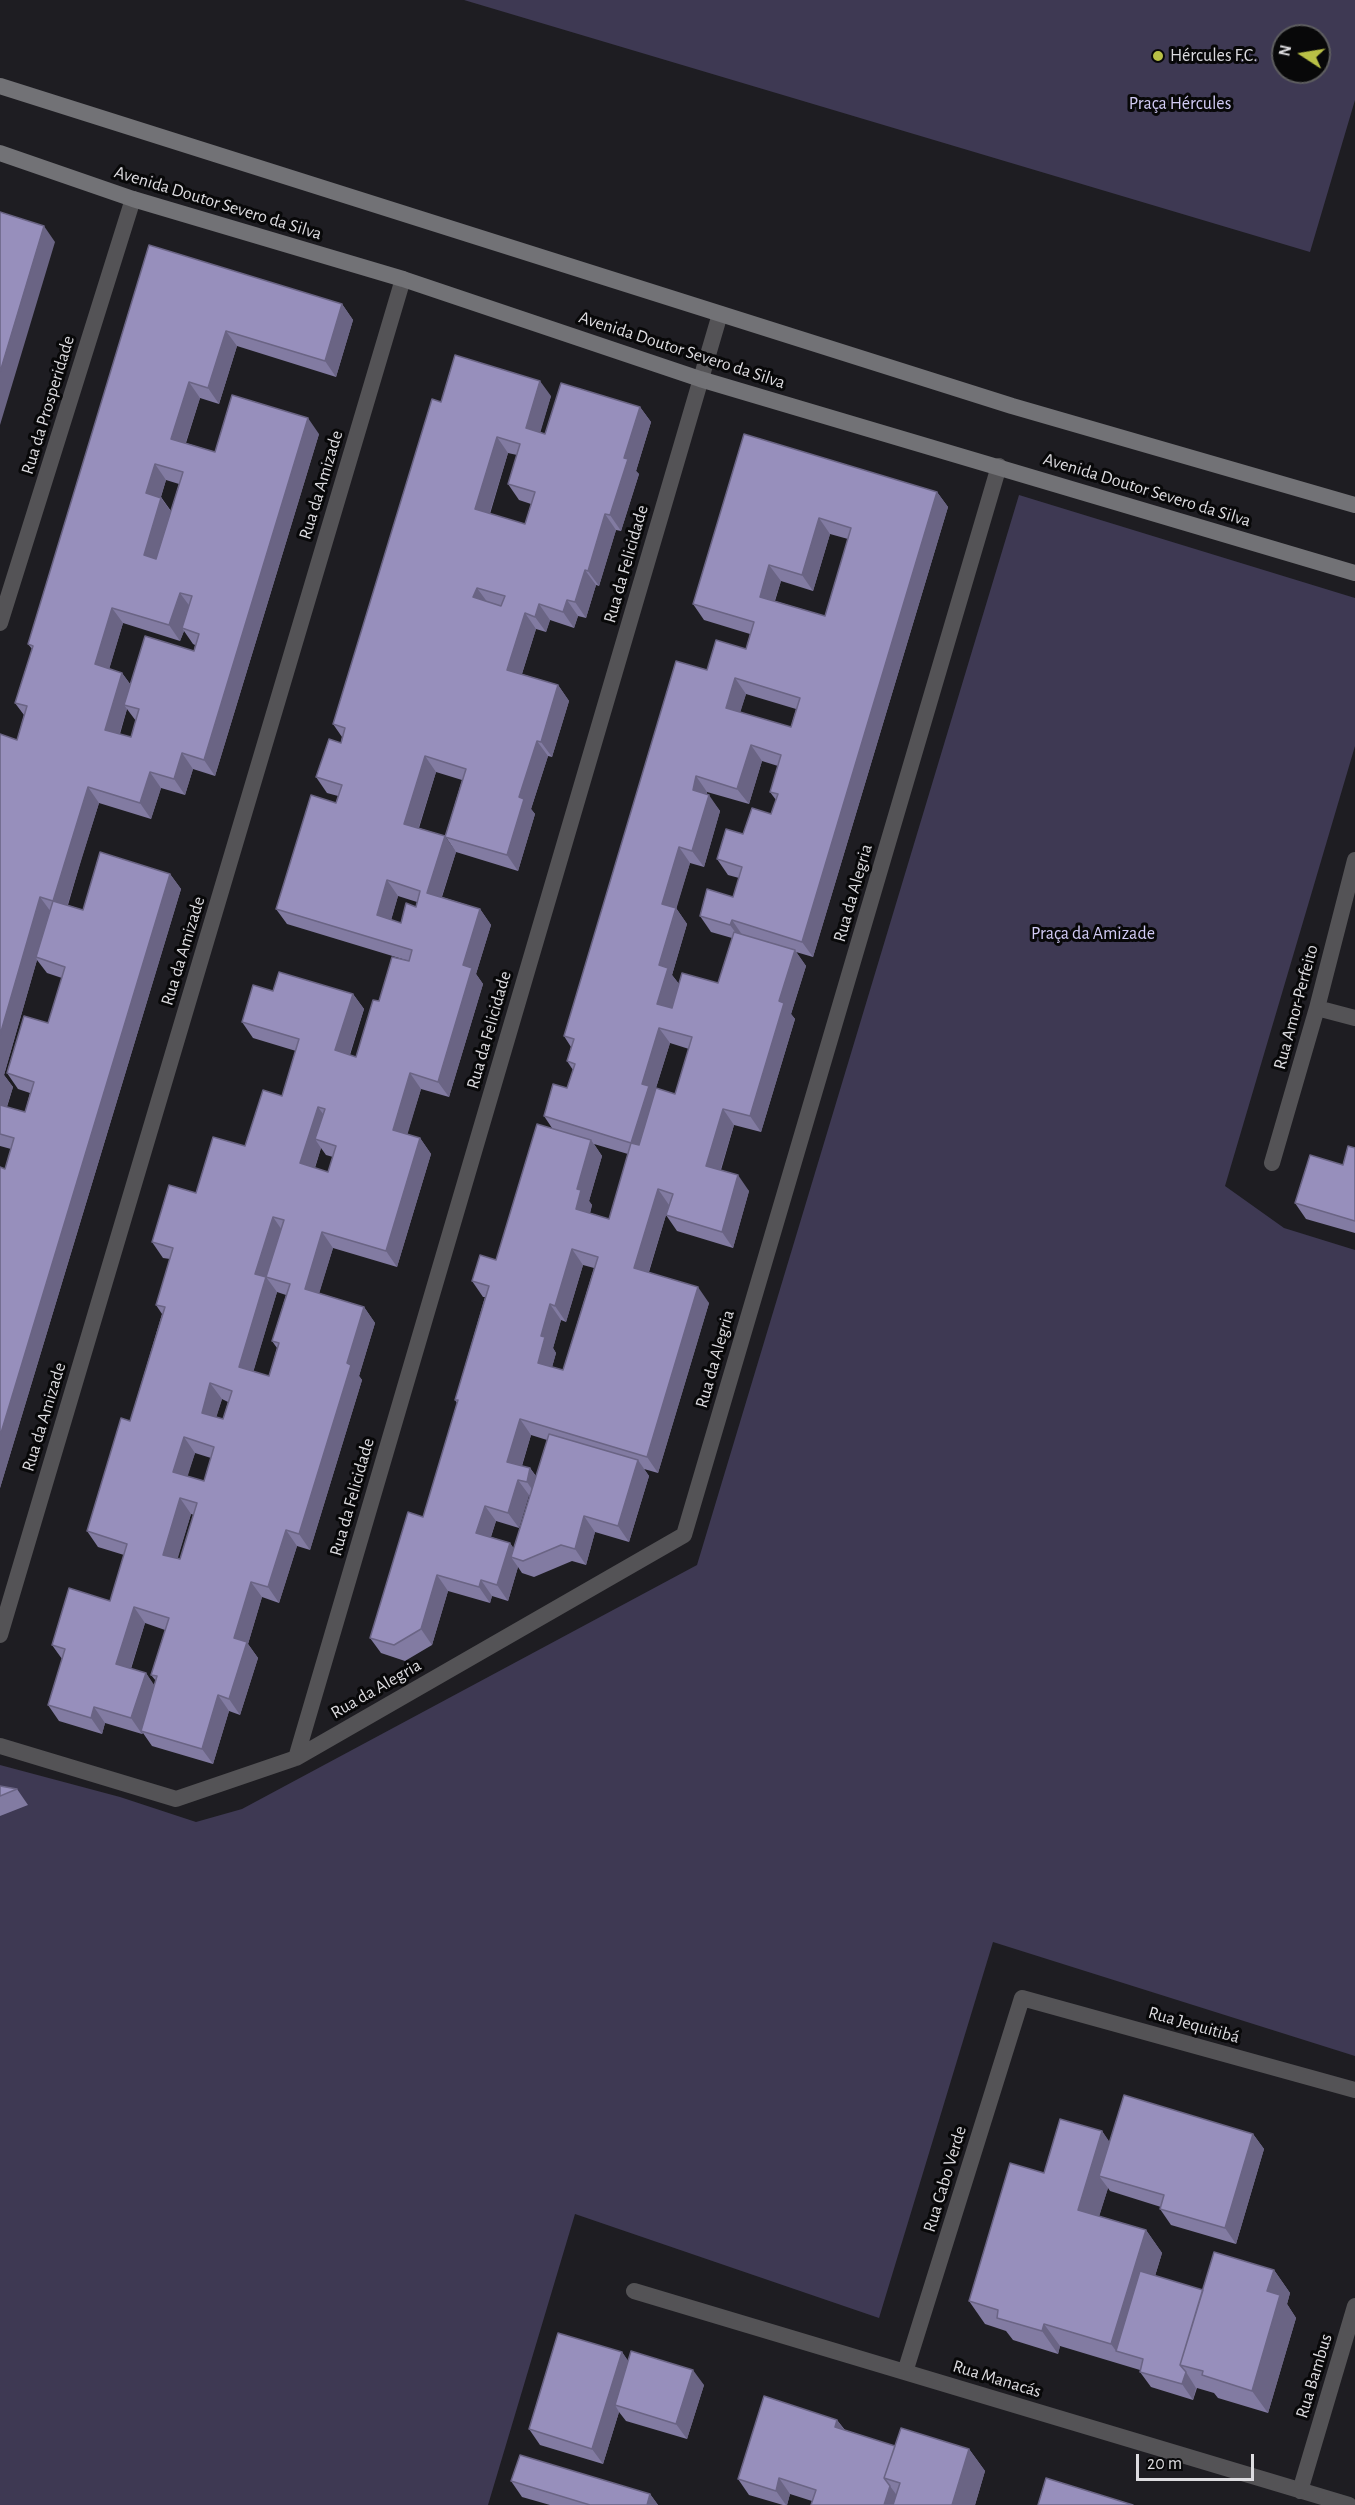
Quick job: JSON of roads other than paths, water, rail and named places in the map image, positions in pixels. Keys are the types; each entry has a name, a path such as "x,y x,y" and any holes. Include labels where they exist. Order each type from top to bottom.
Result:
{"main road":[{"path":"0,86 1012,406 1355,505"},
{"name":"Avenida Doutor Severo da Silva","path":"0,153 133,199 403,279 700,379 1355,573"}],"street":[{"name":"Rua da Prosperidade","path":"0,623 133,199"},
{"name":"Rua da Amizade","path":"0,1635 403,279"},
{"name":"Rua da Felicidade","path":"296,1758 720,314"},
{"name":"Rua da Alegria","path":"0,1746 176,1799 296,1758 684,1535 999,466"},
{"name":"Rua Amor-Perfeito","path":"1272,1163 1317,1008 1355,861"},
{"path":"1317,1008 1355,1018"},
{"name":"Rua Jequitibá","path":"1022,1998 1355,2090"},
{"name":"Rua Cabo Verde","path":"905,2372 1022,1998"},
{"name":"Rua Manacás","path":"633,2291 1349,2505"},
{"name":"Rua Bambus","path":"1300,2491 1355,2306"}],"place":[{"name":"Hércules F.C.","path":"1158,56"}],"park label":[{"name":"Praça Hércules","path":"1180,104"},
{"name":"Praça da Amizade","path":"1093,934"}]}
